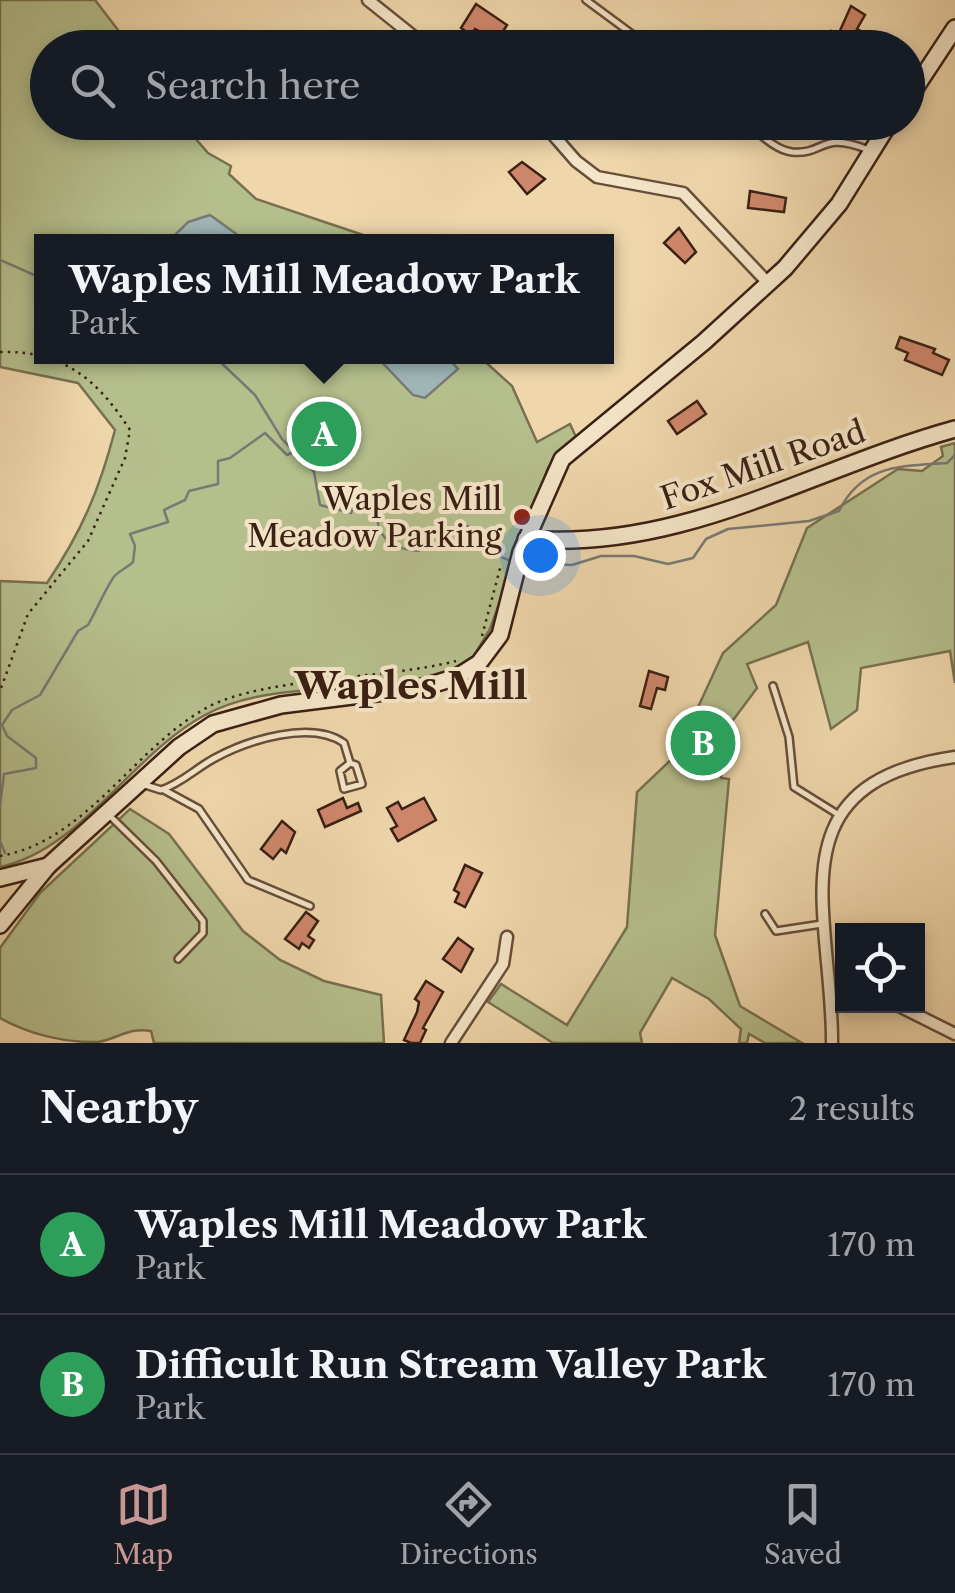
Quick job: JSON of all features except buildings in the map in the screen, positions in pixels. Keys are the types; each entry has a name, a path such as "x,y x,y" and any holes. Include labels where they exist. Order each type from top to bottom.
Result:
{"main road":[{"path":"925,73 955,28"},
{"path":"0,926 48,866 190,738 238,714 424,688 466,672 488,653 500,636 523,546 555,472 571,448 704,342 768,283 839,204 879,140"},
{"name":"Fox Mill Road","path":"523,546 600,540 694,523 955,429"},
{"path":"0,878 48,866"}],"street":[{"path":"368,0 406,30"},
{"path":"558,140 597,177 684,193 704,209 768,283"},
{"path":"835,992 822,924 822,867 842,816 860,795 889,774 916,763 955,756"},
{"path":"451,1043 503,964 507,936"},
{"path":"832,1043 836,1013"},
{"path":"914,1013 955,1034"}],"lane":[{"path":"586,0 626,30"},
{"path":"770,140 784,150 800,152 842,140 872,151"},
{"path":"773,686 788,736 794,786 842,816"},
{"path":"161,790 236,748 299,734 338,739 347,749 350,763"},
{"path":"350,763 356,766 362,784 344,789 340,771 350,763"},
{"path":"140,782 183,797 199,809 248,880 310,906"},
{"path":"107,812 156,861 203,921 202,933 178,959"},
{"path":"765,914 776,931 822,924"}],"path":[{"path":"0,352 34,359"},
{"path":"0,690 28,614 88,541 125,458 130,430 88,375 60,364"}],"green space":[{"path":"0,0 95,0 118,30 30,30 30,140 197,140 208,153 231,166 229,174 256,199 360,234 34,234 34,364 488,364 512,386 537,442 570,424 576,437 548,468 490,629 472,659 411,680 269,695 236,702 205,715 154,753 56,842 0,867 0,581 47,583 88,510 115,430 78,383 0,367"},
{"path":"955,443 955,683 950,651 861,668 857,710 831,729 808,642 747,664 757,688 725,731 721,778 729,779 715,935 740,1006 802,1043 765,1043 749,1034 747,1043 739,1043 741,1029 709,999 672,978 640,1033 642,1043 553,1043 488,1002 501,984 567,1025 627,927 637,792 676,755 723,653 776,605 807,528 898,469 922,471 943,456 941,447"},
{"path":"130,809 169,834 243,931 280,960 324,981 381,995 384,1043 154,1043 151,1031 143,1030 85,1042 47,1036 0,1018 0,948 40,893"}],"shaded area":[{"path":"210,215 236,234 176,234 188,222"},
{"path":"384,364 453,364 458,369 425,398 413,395"}],"waterway":[{"path":"0,260 34,275"},
{"path":"222,364 255,395 282,439 314,472 320,505 351,513 356,498 367,496 377,503 381,532 399,547 419,551 440,529 468,526 481,549 511,561"},
{"path":"0,806 4,774 36,768 36,758 7,736 2,725 12,710 40,695 78,631 88,625 113,578 133,562 135,546 130,534 168,522 164,510 185,500 189,491 218,484 218,461 230,458 265,433 287,455 294,452"},
{"path":"524,563 572,565 601,556 634,556 668,564 693,558 706,539 728,529 809,521 839,511 848,496 871,476 899,467 947,463 955,455"},
{"path":"0,841 5,853"}],"place":[{"name":"Waples Mill Meadow Park","path":"324,434"},
{"name":"Waples Mill Meadow Parking","path":"522,517"},
{"name":"Difficult Run Stream Valley Park","path":"703,743"}],"district":[{"name":"Waples Mill","path":"411,686"}]}
